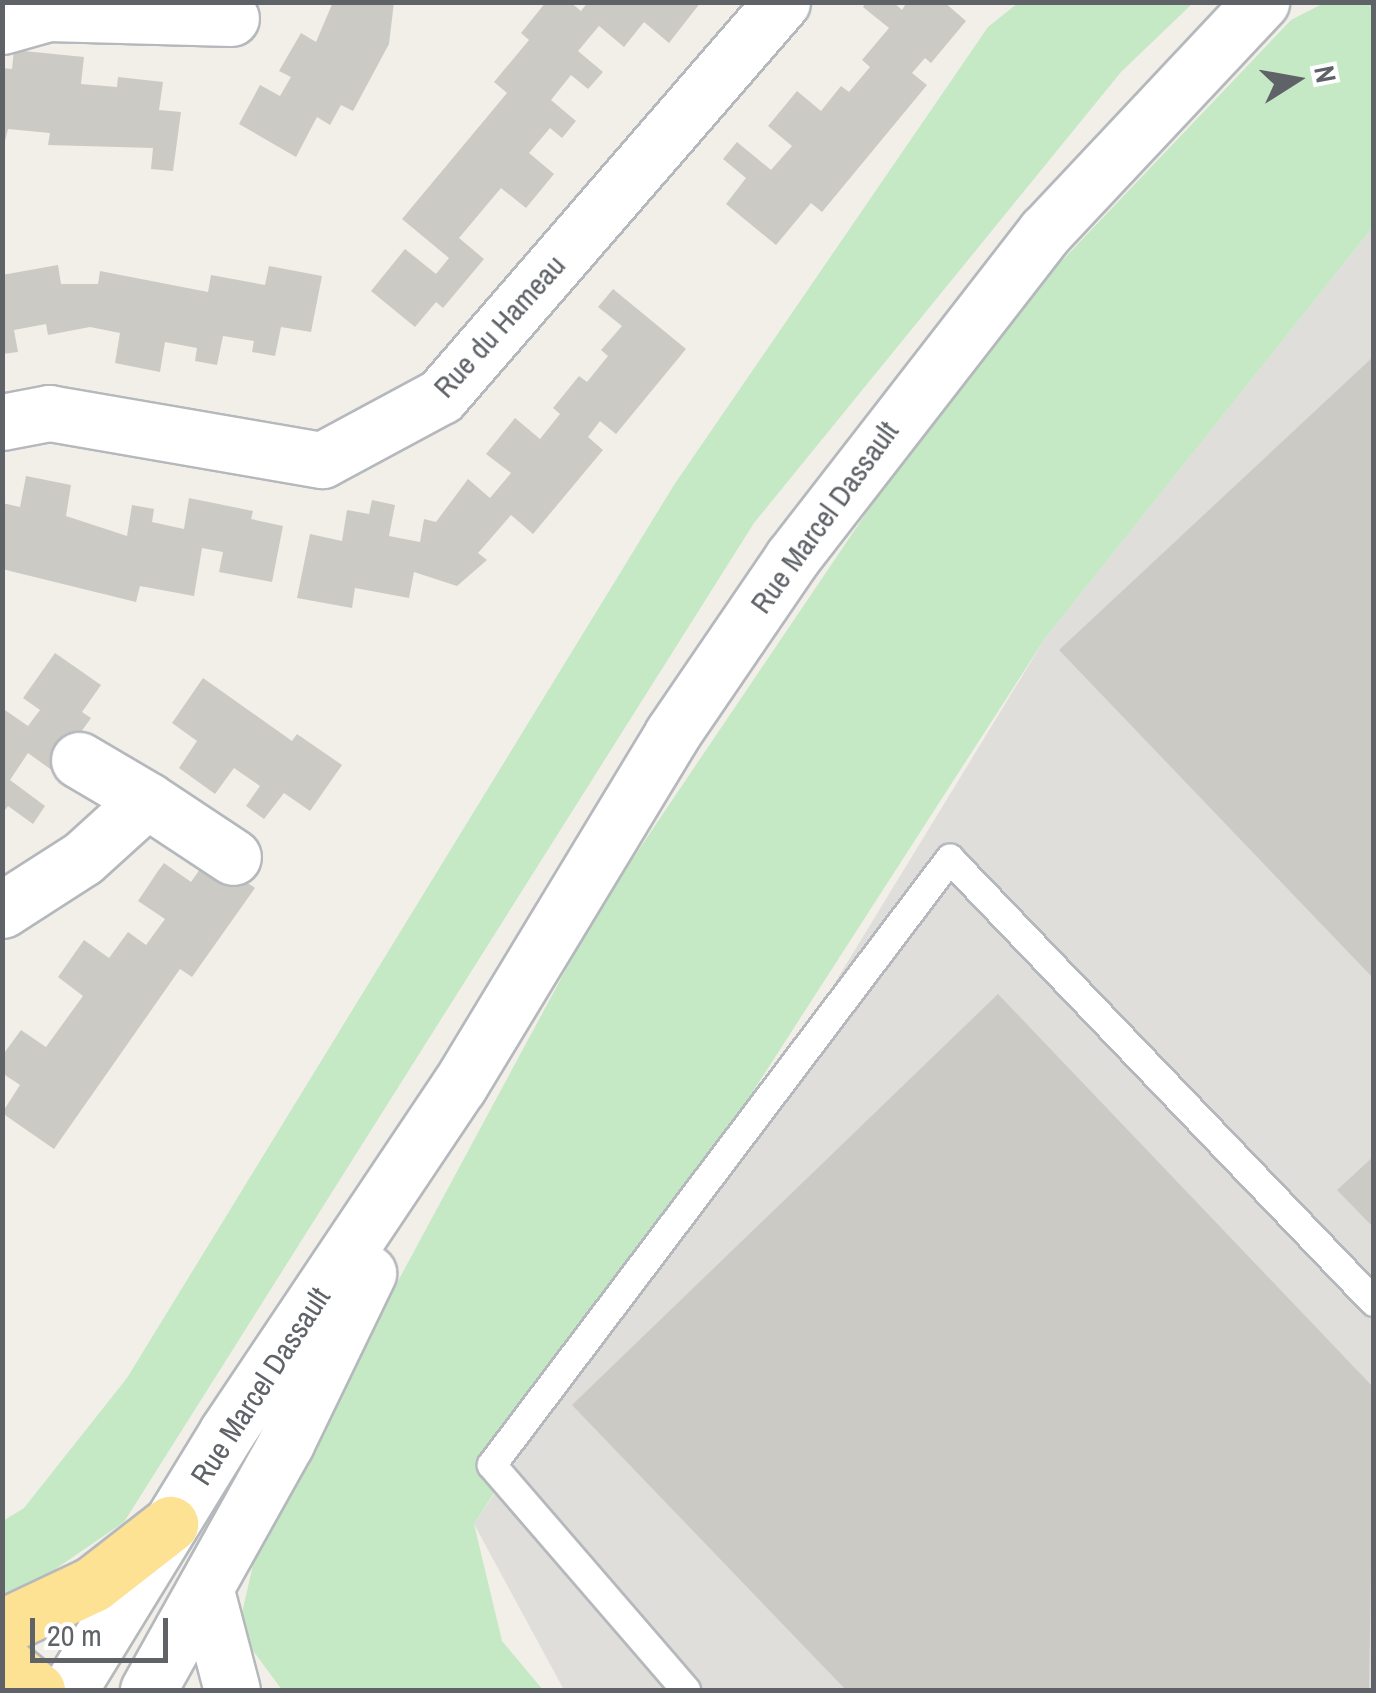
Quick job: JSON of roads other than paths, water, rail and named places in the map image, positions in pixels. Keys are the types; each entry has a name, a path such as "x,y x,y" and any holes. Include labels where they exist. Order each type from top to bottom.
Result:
{"highway":[{"path":"2,1627 93,1584 170,1524"},
{"path":"2,1662 37,1690"}],"street":[{"name":"Rue du Hameau","path":"2,422 49,413 322,460 441,396 782,2"},
{"name":"Rue Marcel Dassault","path":"68,1690 170,1524 459,1086 672,734 792,558 1045,232 1262,2"},
{"path":"2,26 48,13 231,18"},
{"path":"79,760 233,858"},
{"path":"2,910 83,858 147,800"},
{"name":"Rue Marcel Dassault","path":"148,1690 206,1591 459,1086"},
{"path":"206,1591 232,1690"}],"lane":[{"path":"686,1690 492,1465 950,859 1374,1302"}]}
